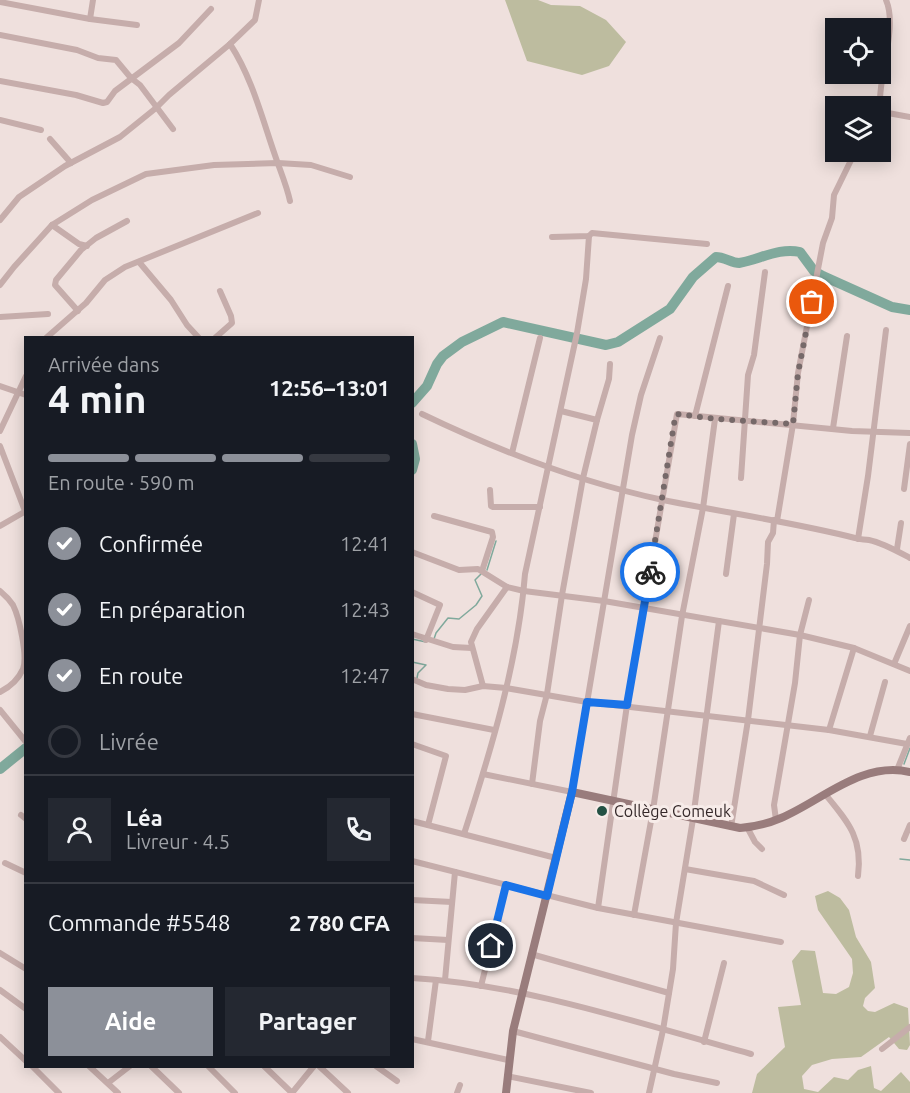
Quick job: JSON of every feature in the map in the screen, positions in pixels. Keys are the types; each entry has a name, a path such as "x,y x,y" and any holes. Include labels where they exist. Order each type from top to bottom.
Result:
{"main road":[{"path":"506,1093 508,1060 521,994 572,792 731,827 747,827 776,820 860,776 872,772 897,770 910,772"}],"street":[{"path":"90,19 93,0"},
{"path":"0,220 19,197 71,163 120,137 156,108 255,20 260,0"},
{"path":"880,96 890,19 886,0"},
{"path":"0,2 90,19 137,25"},
{"path":"0,81 107,102 115,90 179,43 211,9"},
{"path":"0,36 77,50 98,58 112,58 140,85 173,129"},
{"path":"230,44 240,59 267,128 290,201"},
{"path":"891,114 910,117"},
{"path":"0,120 41,130"},
{"path":"50,139 71,163"},
{"path":"731,827 748,720 768,542 776,520 793,424 804,338 823,243 832,218 834,195 850,162"},
{"path":"0,285 52,225 92,200 146,174 214,165 278,163 311,165 350,177"},
{"path":"48,336 78,311 105,280 124,267 258,213"},
{"path":"78,311 55,282 96,238 128,221"},
{"path":"52,225 79,244 87,246"},
{"path":"552,237 590,236 592,233 707,244"},
{"path":"464,834 506,688 524,591 525,574 577,333 590,236"},
{"path":"139,262 197,336"},
{"path":"741,478 748,375 754,355 765,272"},
{"path":"695,416 728,286"},
{"path":"219,336 232,320 220,291"},
{"path":"0,317 48,314"},
{"path":"858,539 886,330"},
{"path":"833,428 847,336"},
{"path":"512,453 540,338"},
{"path":"483,774 572,792 632,435 639,402 660,338"},
{"path":"532,784 540,721 547,694 583,478 609,379 610,364"},
{"path":"0,431 24,379"},
{"path":"0,386 24,395"},
{"path":"561,411 597,420"},
{"path":"422,414 549,468 623,491 871,540 897,549 910,558"},
{"path":"598,908 627,705 677,414 874,432 910,433"},
{"path":"634,915 716,419"},
{"path":"904,489 910,444"},
{"path":"0,446 24,508"},
{"path":"490,490 493,507 540,507"},
{"path":"0,526 24,512"},
{"path":"726,573 734,514"},
{"path":"434,516 492,532 493,537 482,571"},
{"path":"897,549 901,524"},
{"path":"414,553 459,570 475,568 507,587 604,601 800,635 854,648 910,671"},
{"path":"483,686 471,642 477,629 507,587"},
{"path":"0,591 15,609 24,651"},
{"path":"414,593 440,605 426,640"},
{"path":"776,820 774,805 788,726 800,635 809,600"},
{"path":"649,1093 669,993 676,923 693,819 719,621"},
{"path":"894,664 910,626"},
{"path":"414,635 453,647 471,648"},
{"path":"829,730 837,697 854,648"},
{"path":"0,692 14,684 23,669 24,662"},
{"path":"414,680 426,685 448,689 465,690 483,686 506,688 587,702 627,705 909,741 897,770"},
{"path":"870,736 885,682"},
{"path":"0,710 24,740"},
{"path":"414,714 494,730"},
{"path":"414,745 446,756 428,825"},
{"path":"825,794 852,829 858,842 860,858 858,876"},
{"path":"414,822 556,858"},
{"path":"904,839 910,825"},
{"path":"747,827 754,842 762,849"},
{"path":"414,862 598,908 781,942"},
{"path":"5,863 24,872"},
{"path":"685,869 753,881 784,895"},
{"path":"445,980 455,872"},
{"path":"481,986 506,885"},
{"path":"414,900 452,902"},
{"path":"414,938 448,940"},
{"path":"0,952 24,968"},
{"path":"531,954 669,993"},
{"path":"704,1042 724,963"},
{"path":"414,978 445,980 562,1002 751,1054"},
{"path":"428,1041 436,980"},
{"path":"0,990 24,1008"},
{"path":"882,1048 910,1027"},
{"path":"513,1031 717,1083"},
{"path":"0,1037 24,1059"},
{"path":"414,1038 508,1060"},
{"path":"34,1068 59,1093"},
{"path":"90,1068 118,1093"},
{"path":"108,1083 127,1068"},
{"path":"153,1068 179,1093"},
{"path":"210,1068 235,1093"},
{"path":"266,1068 292,1093 312,1068"},
{"path":"321,1068 348,1093"},
{"path":"379,1068 397,1081"},
{"path":"507,1076 591,1093"},
{"path":"457,1093 460,1085"}],"green space":[{"path":"505,0 538,0 551,5 580,6 606,20 626,42 609,66 582,75 527,61"},
{"path":"828,891 840,898 849,910 856,937 871,962 875,988 865,998 863,1006 868,1011 875,1012 894,1003 908,1008 910,1045 907,1050 899,1049 889,1037 861,1057 832,1059 812,1065 802,1076 804,1089 818,1092 834,1077 848,1080 858,1070 871,1066 874,1088 881,1091 901,1072 910,1082 910,1093 752,1093 757,1074 785,1047 778,1007 801,1005 792,961 801,950 815,951 823,993 836,994 849,987 853,973 852,959 818,910 815,896"}],"waterway":[{"path":"414,401 427,386 443,356 462,342 503,322 606,345 618,342 670,309 693,277 716,257 739,263 777,252 800,252 814,271 823,276 892,307 910,310"},
{"path":"414,454 414,463"},
{"path":"487,570 496,541"},
{"path":"434,639 448,618 459,619 476,605 482,596 475,580 481,574"},
{"path":"414,639 426,642"},
{"path":"414,662 426,665 418,673 417,678"},
{"path":"904,764 910,748"},
{"path":"0,769 24,750"},
{"path":"900,859 910,860"}],"way so far":[{"path":"650,572 677,414 793,424 798,373 812,302"}],"place":[{"name":"Collège Comeuk","path":"602,811"}],"route":[{"path":"491,946 506,885 547,896 572,792 587,702 627,705 650,572"}]}
